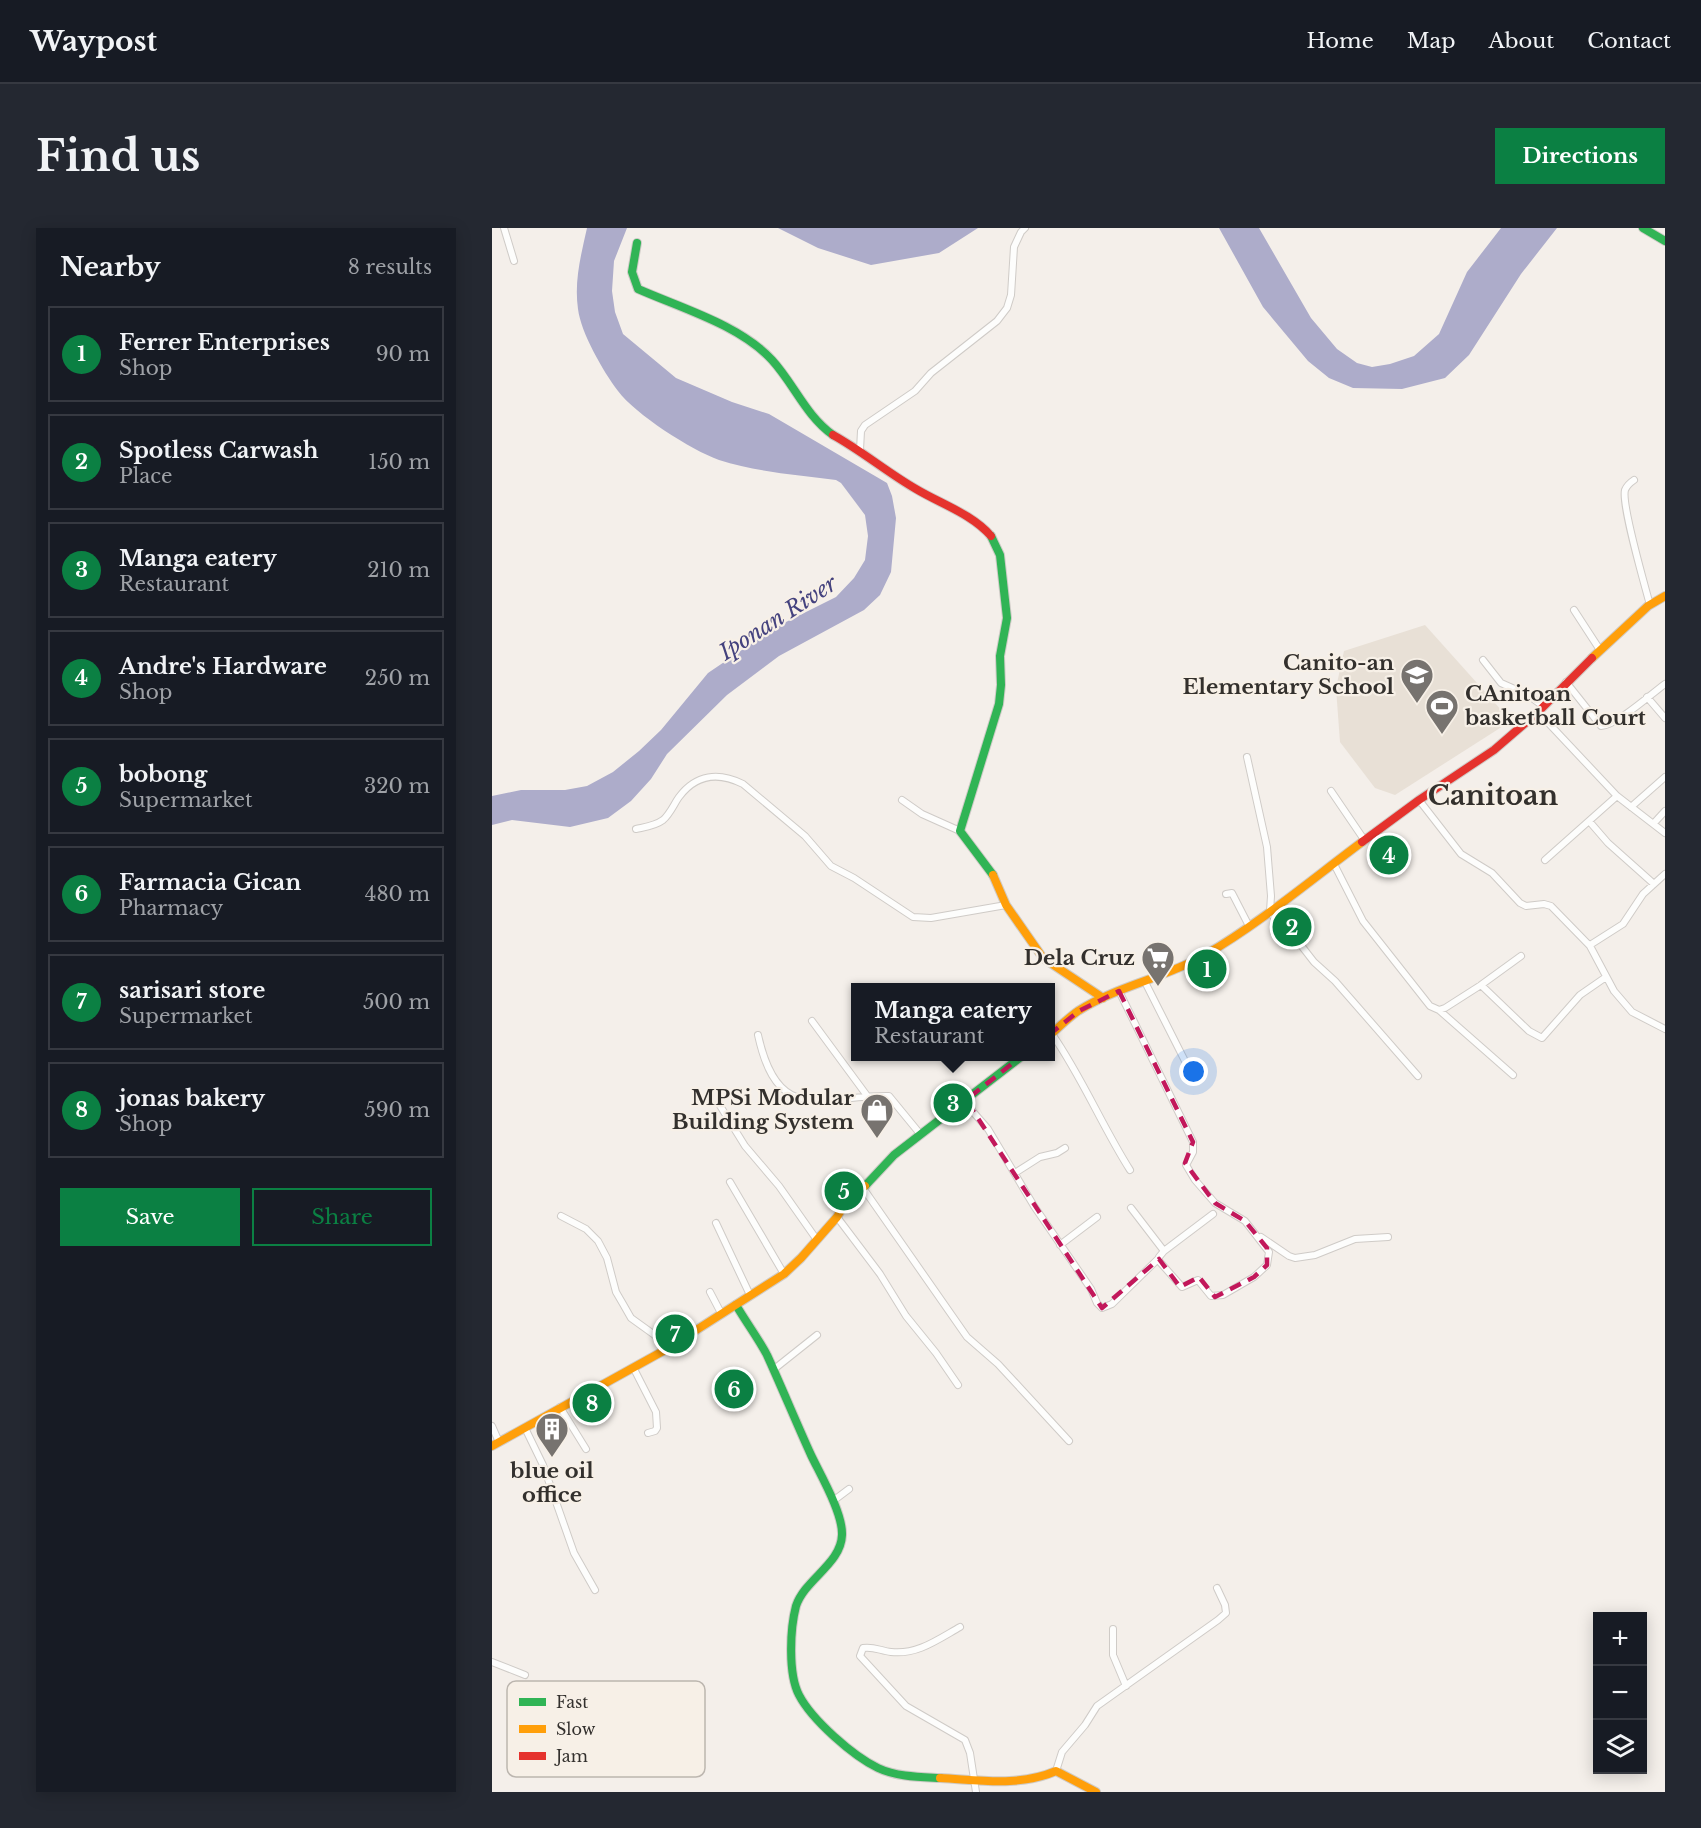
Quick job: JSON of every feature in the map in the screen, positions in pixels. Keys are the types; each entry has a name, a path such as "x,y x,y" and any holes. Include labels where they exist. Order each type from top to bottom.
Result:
{"street":[{"path":"504,228 514,261"},
{"path":"860,450 861,431 865,425 915,391 931,373 997,321 1007,308 1011,295 1014,247 1025,228"},
{"path":"1643,228 1665,241"},
{"path":"637,243 631,273 638,289 730,329 748,340 772,360 811,415 831,434 860,450 914,488 975,521 990,535 1000,555 1007,618 1000,656 1001,696 960,831"},
{"path":"1634,480 1628,485 1625,495 1637,558 1650,605"},
{"path":"1055,1031 1078,1011 1103,998 1205,955 1249,926 1419,800 1494,750 1600,650 1650,605 1665,596"},
{"path":"1574,610 1600,650"},
{"path":"1483,660 1501,683 1528,695 1617,796 1665,832"},
{"path":"1566,682 1600,726 1606,726 1619,718 1665,684"},
{"path":"1647,697 1665,718"},
{"path":"1247,757 1267,847 1270,911 1276,921 1335,981 1418,1076"},
{"path":"636,829 656,825 663,820 680,796 696,781 712,776 731,778 742,784 805,836 831,866 854,878 914,917 931,918 1006,905"},
{"path":"1631,807 1665,777"},
{"path":"1331,791 1365,841"},
{"path":"1545,860 1617,796"},
{"path":"902,800 922,814 960,831 995,876 1006,905 1043,958 1103,998"},
{"path":"1419,800 1461,854 1492,873 1523,905 1547,904 1551,906 1590,945 1614,991 1632,1012 1665,1029"},
{"path":"1654,823 1665,811"},
{"path":"1588,821 1608,843 1654,884"},
{"path":"1334,864 1363,921 1424,1000 1439,1010 1513,1075"},
{"path":"1590,945 1623,924 1643,894 1665,874"},
{"path":"1226,894 1232,893 1249,926"},
{"path":"1439,1010 1481,985 1521,956"},
{"path":"1481,985 1529,1031 1542,1038 1580,995 1606,977"},
{"path":"1145,982 1188,1067"},
{"path":"1119,991 1193,1142 1193,1152 1186,1165 1195,1180 1215,1203 1245,1221 1269,1252 1267,1265 1254,1277 1218,1297 1211,1296 1199,1280 1180,1287 1158,1259"},
{"path":"812,1021 868,1097"},
{"path":"758,1035 763,1061 780,1087 792,1095 810,1101 889,1096 921,1135"},
{"path":"1055,1040 1070,1061 1114,1146 1130,1170"},
{"path":"492,1426 495,1444 665,1350 784,1274 817,1240 846,1202 863,1188 894,1155 1016,1061"},
{"path":"966,1100 988,1129 1060,1245 1091,1289 1097,1304 1102,1308 1112,1304 1164,1251 1213,1214"},
{"path":"719,1104 745,1146 779,1186 817,1240"},
{"path":"1015,1173 1040,1157 1057,1153 1065,1148"},
{"path":"730,1182 784,1274"},
{"path":"863,1188 967,1337 998,1364 1069,1442"},
{"path":"1131,1208 1164,1251"},
{"path":"561,1216 586,1229 598,1241 607,1258 616,1292 631,1318 656,1336 665,1350"},
{"path":"837,1216 880,1274 906,1316 958,1385"},
{"path":"1060,1245 1097,1217"},
{"path":"716,1223 750,1295"},
{"path":"1258,1236 1295,1258 1315,1255 1354,1239 1388,1237"},
{"path":"710,1292 721,1313"},
{"path":"736,1305 766,1354 833,1501 842,1535 838,1551 801,1595 793,1619 791,1649 793,1675 799,1695 846,1748 879,1769 910,1777 1018,1782 1042,1777 1056,1771 1062,1752 1097,1706 1226,1613 1225,1605 1216,1588"},
{"path":"773,1370 817,1335"},
{"path":"633,1367 656,1412 657,1428 648,1433"},
{"path":"560,1407 586,1449"},
{"path":"525,1428 546,1473 574,1553 595,1590"},
{"path":"833,1501 849,1489"},
{"path":"960,1627 918,1651 888,1652 869,1647 863,1648 860,1656 906,1706 965,1740 970,1753 975,1792"},
{"path":"1113,1629 1113,1655 1126,1686"},
{"path":"492,1662 525,1675"},
{"path":"1056,1771 1096,1792"}],"highlighted area":[{"path":"1119,991 1193,1142 1185,1163 1215,1203 1245,1221 1267,1248 1267,1265 1254,1277 1215,1297 1199,1277 1180,1287 1159,1259 1102,1308 966,1100 1079,1011"}],"shaded area":[{"name":"Canito-an Elementary School","path":"1425,625 1511,721 1395,795 1375,788 1340,742 1336,688 1344,651"}],"water":[{"path":"587,228 627,228 614,261 612,291 615,312 623,334 676,378 732,402 769,414 887,483 896,518 891,572 880,595 864,610 779,656 727,695 667,754 651,779 631,801 608,818 570,827 512,820 492,825 492,796 521,790 565,790 587,786 613,772 661,730 708,673 776,627 836,597 854,578 865,560 868,536 865,515 841,483 836,480 762,470 719,460 664,430 637,410 618,391 594,352 583,329 578,309 580,258"},
{"path":"778,228 978,228 939,253 871,265 818,248"},
{"path":"1219,228 1259,228 1311,318 1337,349 1357,363 1372,367 1414,356 1439,334 1467,272 1501,228 1557,228 1521,274 1469,355 1445,378 1402,389 1353,388 1329,378 1308,361 1263,307"}],"traffic: fast":[{"path":"1643,228 1665,241"},
{"path":"637,243 632,272 638,289 709,318 759,348 780,369 815,419 833,435"},
{"path":"991,536 1000,555 1007,618 1000,656 1001,685 999,704 960,831 993,875"},
{"path":"865,1186 894,1155 1016,1061"},
{"path":"736,1305 767,1355 830,1494 841,1526 842,1535 836,1555 807,1588 796,1606 791,1651 795,1686 805,1705 823,1726 845,1746 868,1762 893,1773 940,1778"}],"traffic: slow":[{"path":"1592,658 1648,606 1665,596"},
{"path":"1055,1031 1074,1014 1093,1002 1190,963 1225,943 1362,842"},
{"path":"993,875 1006,905 1043,958 1103,998"},
{"path":"492,1446 665,1350 784,1274 837,1217 846,1202 865,1186"},
{"path":"940,1778 1014,1781 1056,1771 1096,1792"}],"traffic: jam":[{"path":"833,435 906,483 966,515 991,536"},
{"path":"1362,842 1419,800 1494,750 1538,712 1592,658"}],"place":[{"name":"Canito-an Elementary School","path":"1417,704"},
{"name":"CAnitoan basketball Court","path":"1442,735"},
{"name":"Andre's Hardware","path":"1389,855"},
{"name":"Spotless Carwash","path":"1292,927"},
{"name":"Ferrer Enterprises","path":"1207,969"},
{"name":"Dela Cruz","path":"1158,987"},
{"name":"Manga eatery","path":"953,1103"},
{"name":"MPSi Modular Building System","path":"877,1139"},
{"name":"bobong","path":"844,1191"},
{"name":"sarisari store","path":"675,1334"},
{"name":"Farmacia Gican","path":"734,1389"},
{"name":"jonas bakery","path":"592,1403"},
{"name":"blue oil office","path":"552,1458"}],"district":[{"name":"Canitoan","path":"1493,795"}],"water label":[{"name":"Iponan River","path":"778,618"}]}
